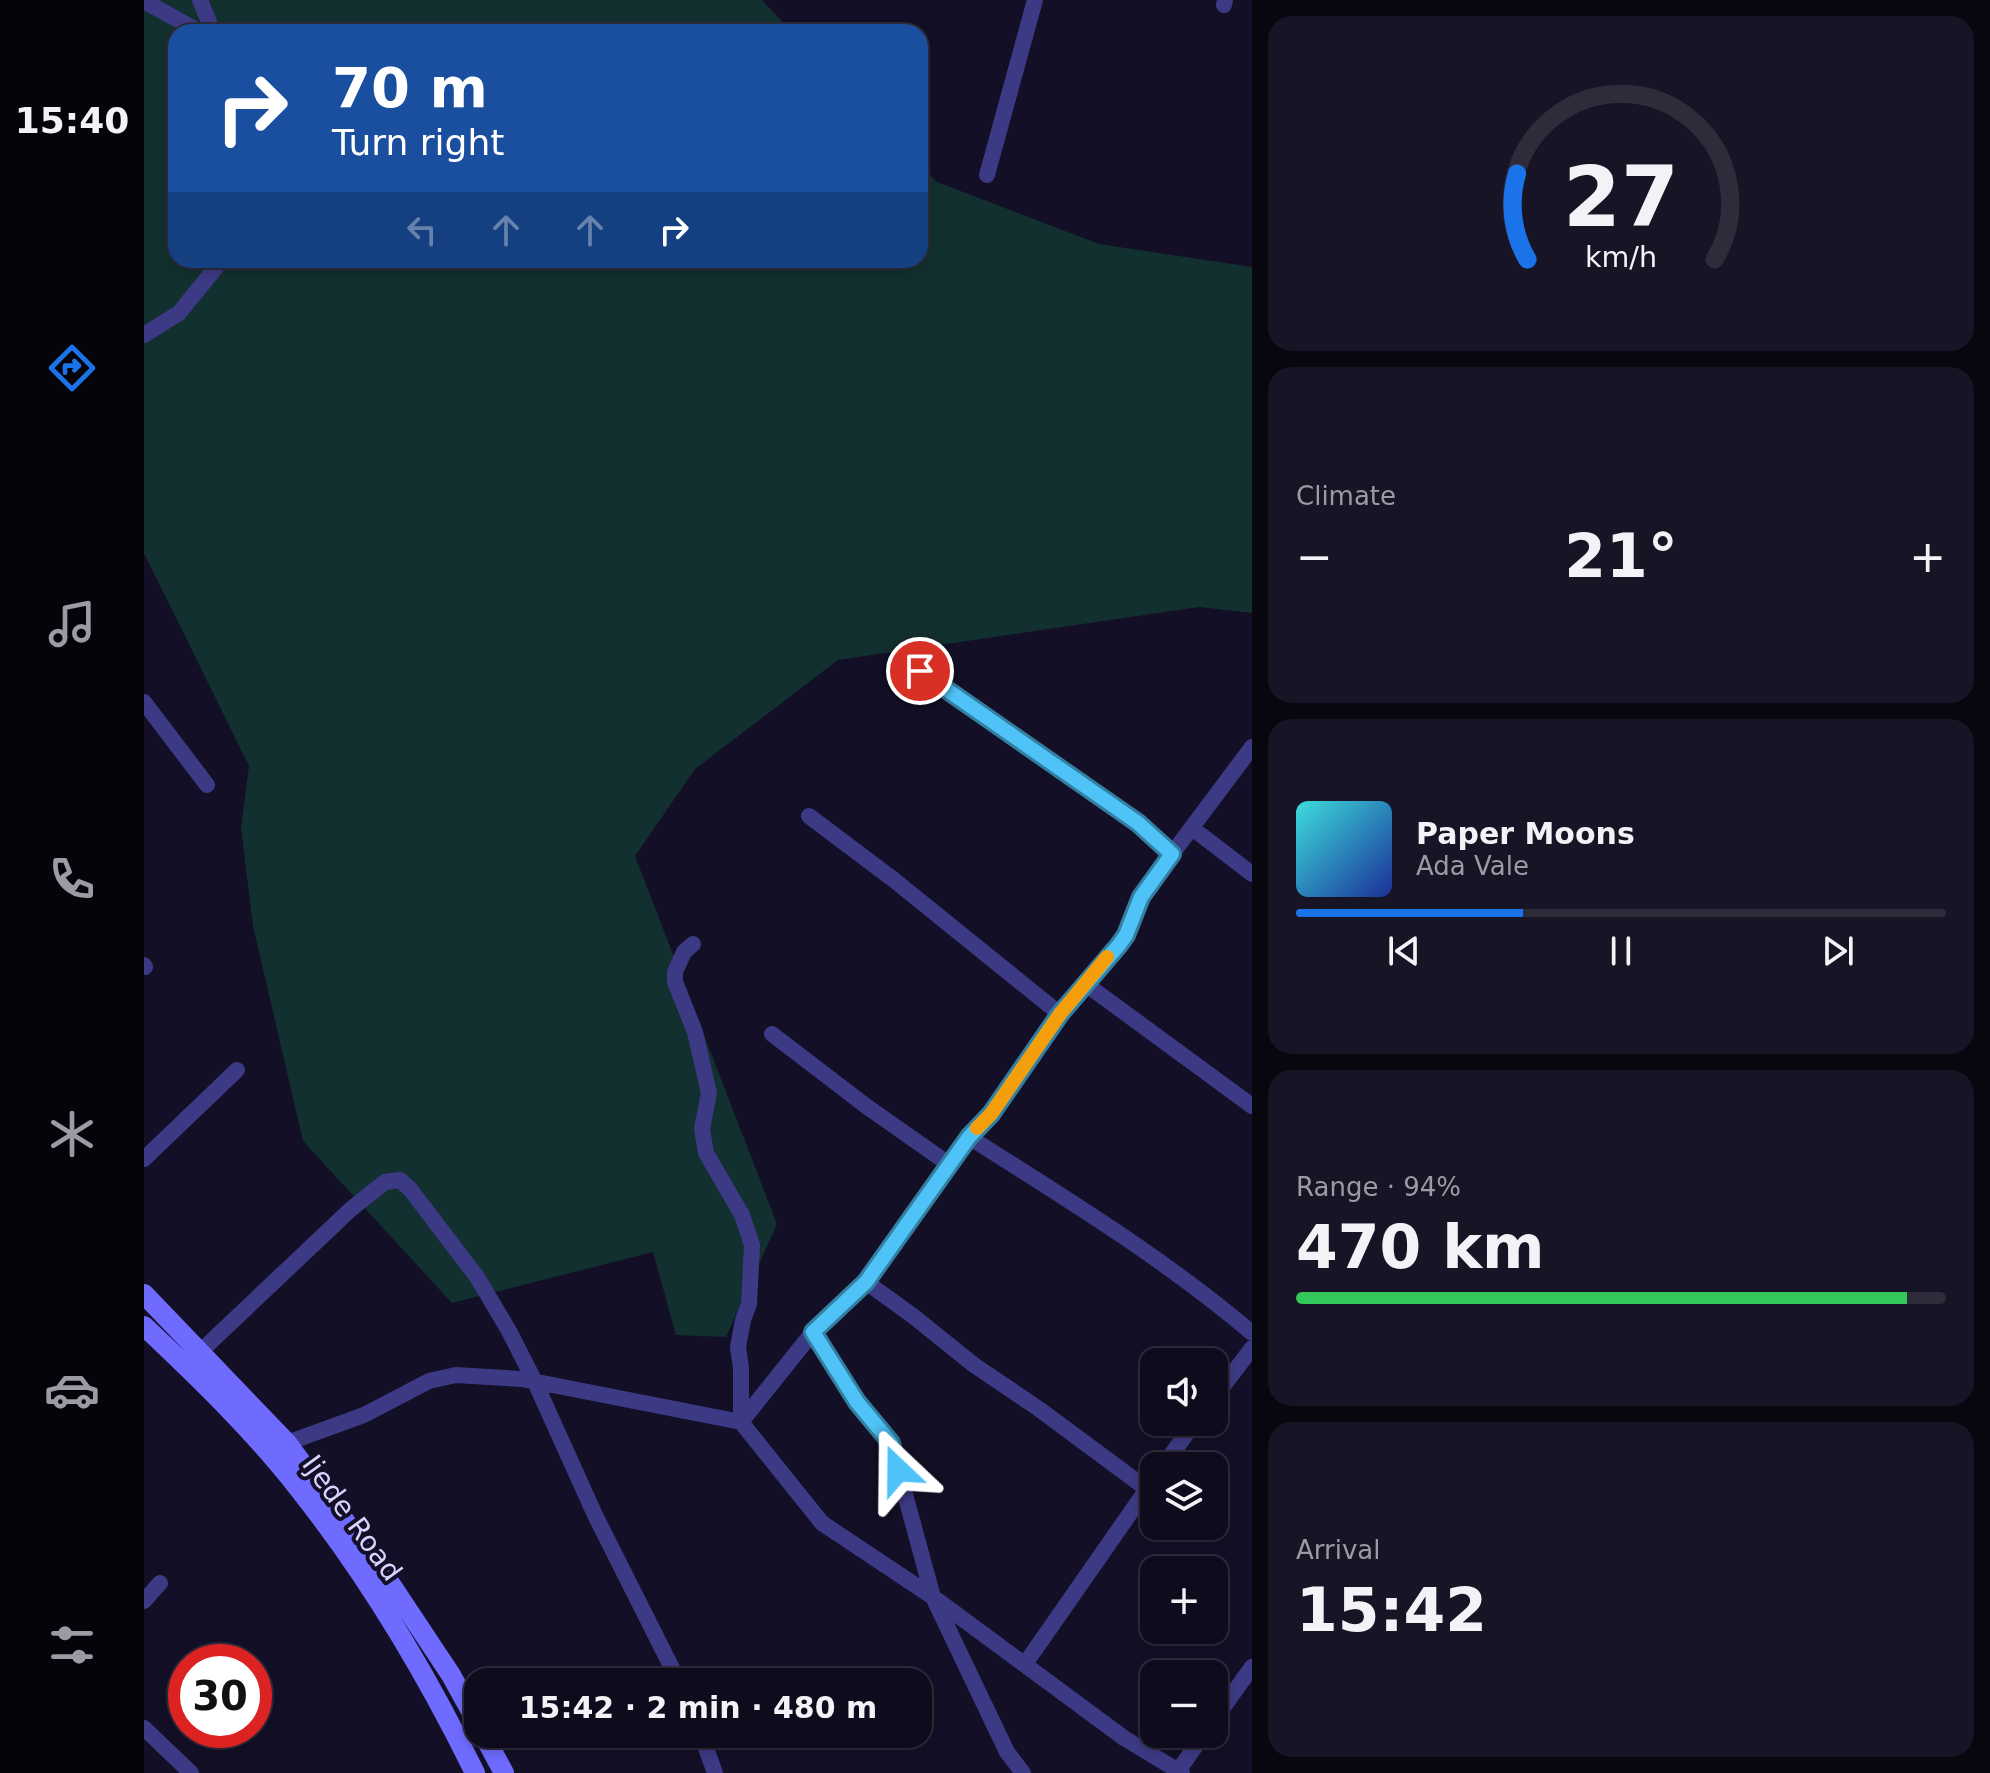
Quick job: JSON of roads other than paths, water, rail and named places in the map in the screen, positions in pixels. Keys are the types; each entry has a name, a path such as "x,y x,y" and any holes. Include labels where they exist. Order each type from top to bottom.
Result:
{"main road":[{"name":"Ijede Road","path":"144,1294 287,1443 382,1571 464,1699"},
{"name":"Ijede Road","path":"144,1326 209,1388 277,1464 354,1563 407,1646 475,1773"},
{"path":"491,1748 504,1773"}],"street":[{"path":"200,0 210,24"},
{"path":"987,175 1035,0"},
{"path":"144,1 186,24"},
{"path":"144,335 179,313 216,268"},
{"path":"920,671 1138,823 1172,854"},
{"path":"144,702 207,785"},
{"path":"741,1422 813,1332 866,1282 969,1137 991,1114 1060,1014 1126,935 1141,897 1252,747"},
{"path":"809,816 1060,1014"},
{"path":"1192,828 1252,874"},
{"path":"693,944 684,952 675,972 675,982 695,1032 709,1093 702,1129 706,1153 742,1215 752,1245 749,1304 738,1347 741,1422 822,1523 933,1597 1124,1738 1180,1772 1195,1748"},
{"path":"1087,985 1252,1106"},
{"path":"772,1034 950,1165"},
{"path":"144,1159 237,1070"},
{"path":"969,1137 1122,1237 1252,1333"},
{"path":"201,1351 351,1209 385,1182 400,1180 477,1277 535,1382 595,1515 672,1668"},
{"path":"866,1282 974,1365 1140,1477"},
{"path":"813,1332 857,1402 891,1443 933,1597 1007,1752 1023,1773"},
{"path":"1228,1380 1252,1348"},
{"path":"287,1443 364,1415 429,1381 456,1375 489,1375 535,1382 741,1422"},
{"path":"1025,1664 1140,1498"},
{"path":"144,1601 160,1583"},
{"path":"1228,1700 1252,1667"},
{"path":"144,1728 191,1773"},
{"path":"706,1748 715,1773"}]}
